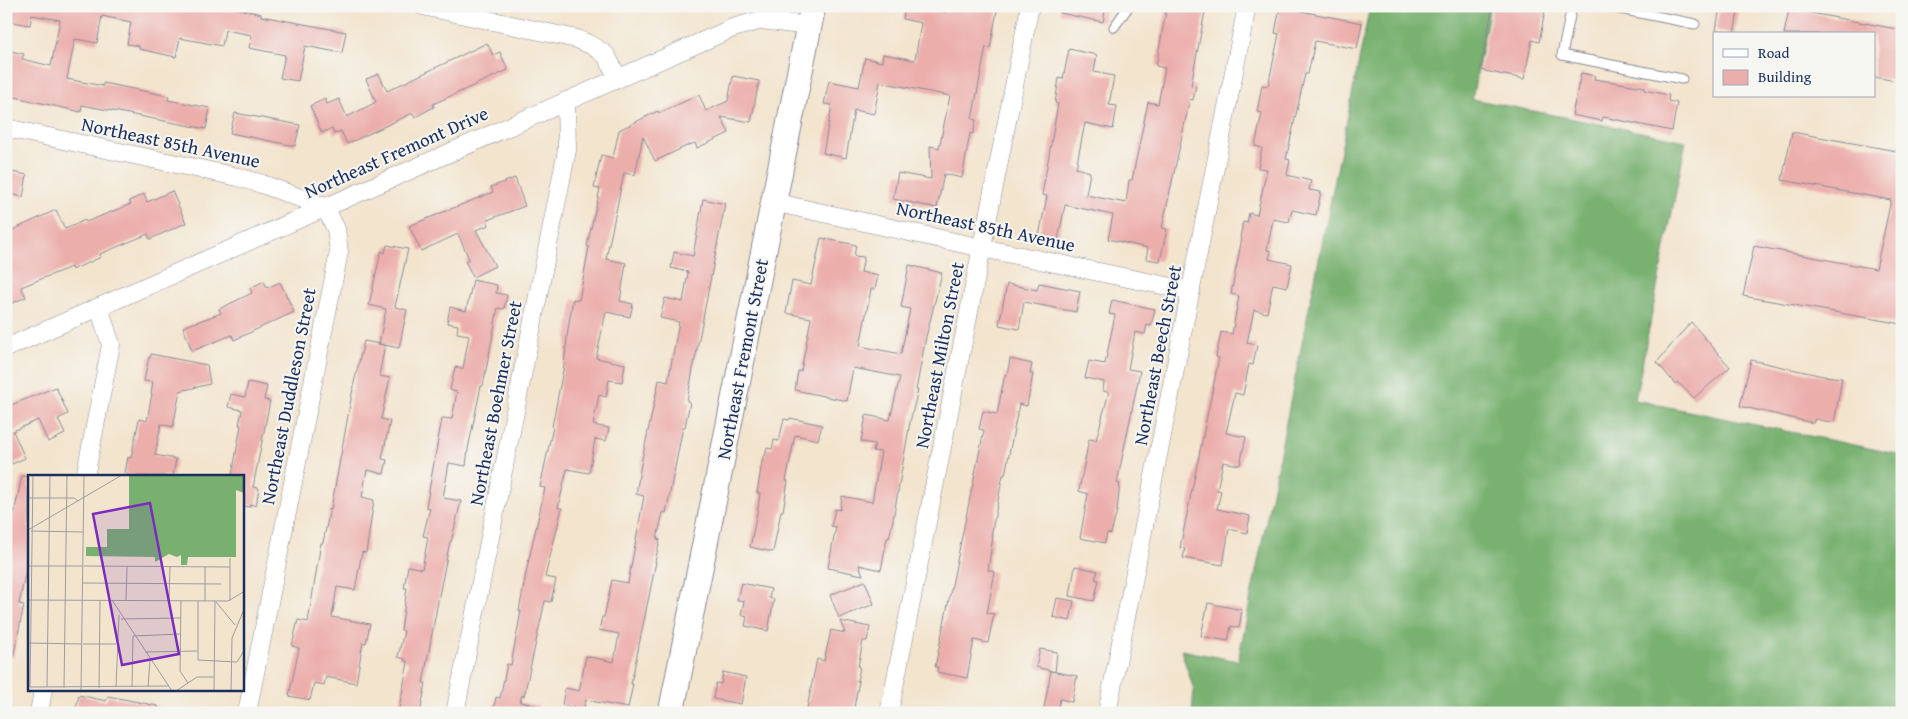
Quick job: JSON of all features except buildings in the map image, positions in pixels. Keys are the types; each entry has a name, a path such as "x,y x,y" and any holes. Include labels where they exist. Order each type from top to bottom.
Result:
{"street":[{"path":"423,6 577,38 606,55 618,78"},
{"name":"Northeast Milton Street","path":"889,713 1030,6"},
{"name":"Northeast Beech Street","path":"1107,713 1247,6"},
{"name":"Northeast Fremont Drive","path":"6,348 618,78 748,23 761,20 811,16"},
{"name":"Northeast Fremont Street","path":"672,713 811,16"},
{"name":"Northeast Boehmer Street","path":"455,713 567,150 566,101"},
{"name":"Northeast 85th Avenue","path":"6,128 238,177 325,207"},
{"name":"Northeast 85th Avenue","path":"773,202 1191,291"},
{"name":"Northeast Duddleson Street","path":"247,713 339,252 336,229 325,207"},
{"path":"85,475 111,345 99,307"},
{"path":"39,713 43,692"}],"lane":[{"path":"1114,27 1129,6"},
{"path":"1572,6 1562,55 1682,79"},
{"path":"1605,6 1694,24"}],"green space":[{"path":"1370,6 1490,6 1472,99 1686,141 1635,400 1902,455 1902,713 1192,713 1194,690 1181,650 1238,661"}]}
